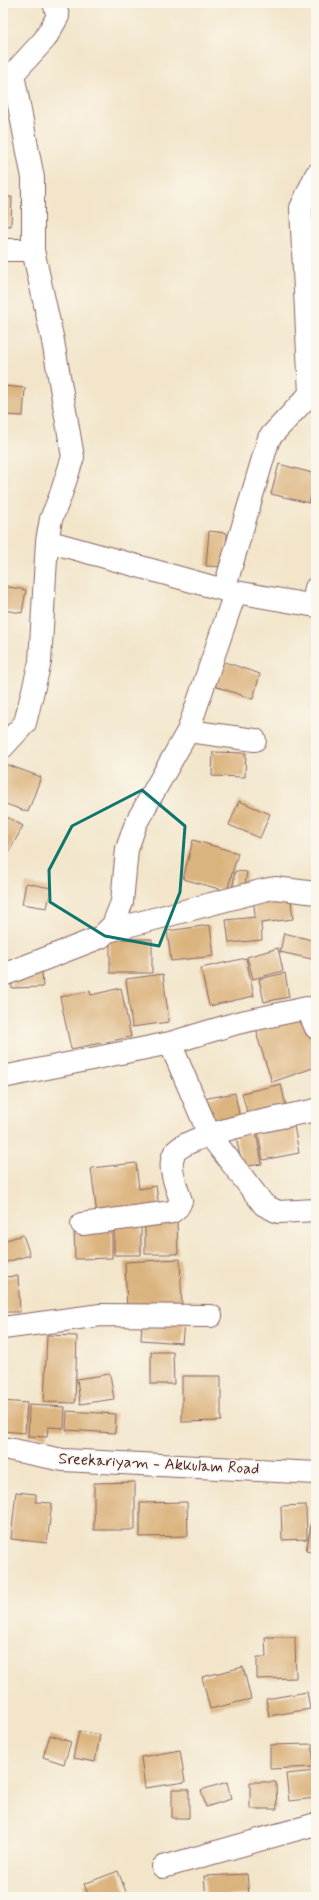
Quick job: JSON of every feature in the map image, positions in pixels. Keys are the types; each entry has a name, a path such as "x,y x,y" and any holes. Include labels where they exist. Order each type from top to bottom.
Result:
{"street":[{"path":"3,748 25,723 40,662 47,541 51,519 73,457 54,341 33,250 33,178 8,73 45,39 58,16 54,3"},
{"path":"3,975 101,938 113,925 122,902 127,849 136,823 188,731 230,592 269,438 310,394 301,208 316,175"},
{"path":"3,250 33,250"},
{"path":"47,541 230,592 315,600"},
{"path":"188,731 256,740"},
{"path":"108,931 275,888 314,894"},
{"path":"3,1077 170,1043 237,1023 307,1008 316,1028"},
{"path":"170,1043 210,1134 264,1205 278,1212 316,1210"},
{"path":"82,1224 172,1212 178,1207 180,1201 171,1160 174,1152 182,1145 210,1134 316,1110"},
{"path":"3,1328 101,1315 211,1316"},
{"name":"Sreekariyam - Akkulam Road","path":"3,1448 63,1460 316,1473"},
{"path":"163,1867 316,1824"}],"highlighted area":[{"path":"142,790 185,826 180,892 159,946 105,936 50,902 49,870 72,826"}],"building":[{"path":"4,138 5,160 3,160"},
{"path":"3,197 12,197 11,226 3,225"},
{"path":"3,386 25,388 23,416 3,415"},
{"path":"279,464 316,474 309,503 271,494"},
{"path":"209,531 227,533 225,567 206,566"},
{"path":"3,586 26,590 22,613 3,610"},
{"path":"219,660 260,674 253,699 211,685"},
{"path":"213,752 246,753 245,777 212,776"},
{"path":"3,763 41,777 28,812 3,803"},
{"path":"239,801 270,814 260,838 229,825"},
{"path":"3,815 23,826 9,852 3,849"},
{"path":"193,840 238,853 227,891 183,879"},
{"path":"235,871 247,872 244,893 232,892"},
{"path":"26,883 51,888 47,908 22,904"},
{"path":"290,891 293,919 261,923 262,940 229,943 226,920 255,917 253,894"},
{"path":"210,925 214,956 171,961 167,931"},
{"path":"284,933 316,941 316,960 280,952"},
{"path":"110,939 152,939 152,973 110,973"},
{"path":"278,948 283,971 253,979 247,957"},
{"path":"246,958 254,996 209,1006 201,968"},
{"path":"42,971 43,987 12,988 12,972"},
{"path":"285,973 289,997 264,1002 259,979"},
{"path":"163,974 169,1022 132,1027 126,979"},
{"path":"121,988 131,1037 71,1049 60,997 90,991 91,995"},
{"path":"303,1012 316,1052 316,1067 272,1082 257,1036 256,1028"},
{"path":"281,1084 287,1111 249,1120 242,1093"},
{"path":"235,1093 240,1119 208,1124 203,1099"},
{"path":"313,1123 316,1123 316,1143 315,1143"},
{"path":"294,1126 299,1153 263,1160 258,1133"},
{"path":"256,1132 262,1164 242,1167 236,1136"},
{"path":"136,1163 139,1189 156,1186 159,1207 97,1215 91,1168"},
{"path":"145,1218 177,1218 178,1254 145,1254"},
{"path":"114,1223 141,1223 141,1255 114,1255"},
{"path":"112,1227 112,1258 75,1259 74,1228"},
{"path":"23,1235 30,1255 3,1263 3,1241"},
{"path":"180,1259 182,1309 127,1312 125,1262"},
{"path":"18,1276 20,1312 3,1312 3,1277"},
{"path":"142,1320 184,1323 182,1343 141,1340"},
{"path":"47,1335 77,1336 75,1403 44,1402"},
{"path":"151,1352 173,1352 174,1384 151,1384"},
{"path":"110,1374 114,1399 80,1404 77,1379"},
{"path":"182,1376 221,1376 221,1421 182,1422"},
{"path":"3,1401 27,1403 25,1433 3,1431"},
{"path":"29,1405 65,1407 64,1428 48,1427 47,1437 28,1436"},
{"path":"67,1411 116,1414 115,1433 66,1430"},
{"path":"135,1482 135,1530 94,1530 94,1483"},
{"path":"16,1492 36,1494 36,1502 52,1503 47,1543 11,1539"},
{"path":"3,1494 6,1494 5,1528 3,1528"},
{"path":"187,1502 188,1536 140,1537 140,1503"},
{"path":"306,1505 307,1539 282,1540 281,1506"},
{"path":"312,1521 316,1521 316,1553 306,1551"},
{"path":"265,1637 295,1637 296,1678 257,1679 257,1657 266,1657"},
{"path":"243,1667 251,1699 210,1709 202,1677"},
{"path":"307,1692 310,1709 269,1716 266,1699"},
{"path":"79,1731 100,1735 95,1762 73,1758"},
{"path":"50,1735 71,1742 64,1764 43,1757"},
{"path":"313,1744 313,1767 270,1769 270,1745"},
{"path":"180,1750 185,1782 145,1788 141,1757"},
{"path":"316,1771 316,1798 289,1801 286,1774"},
{"path":"227,1782 231,1799 206,1807 201,1790"},
{"path":"250,1782 276,1782 277,1809 250,1809"},
{"path":"172,1789 189,1789 189,1818 172,1818"},
{"path":"118,1871 128,1897 89,1897 84,1884"},
{"path":"247,1874 249,1895 206,1897 204,1876"}]}
